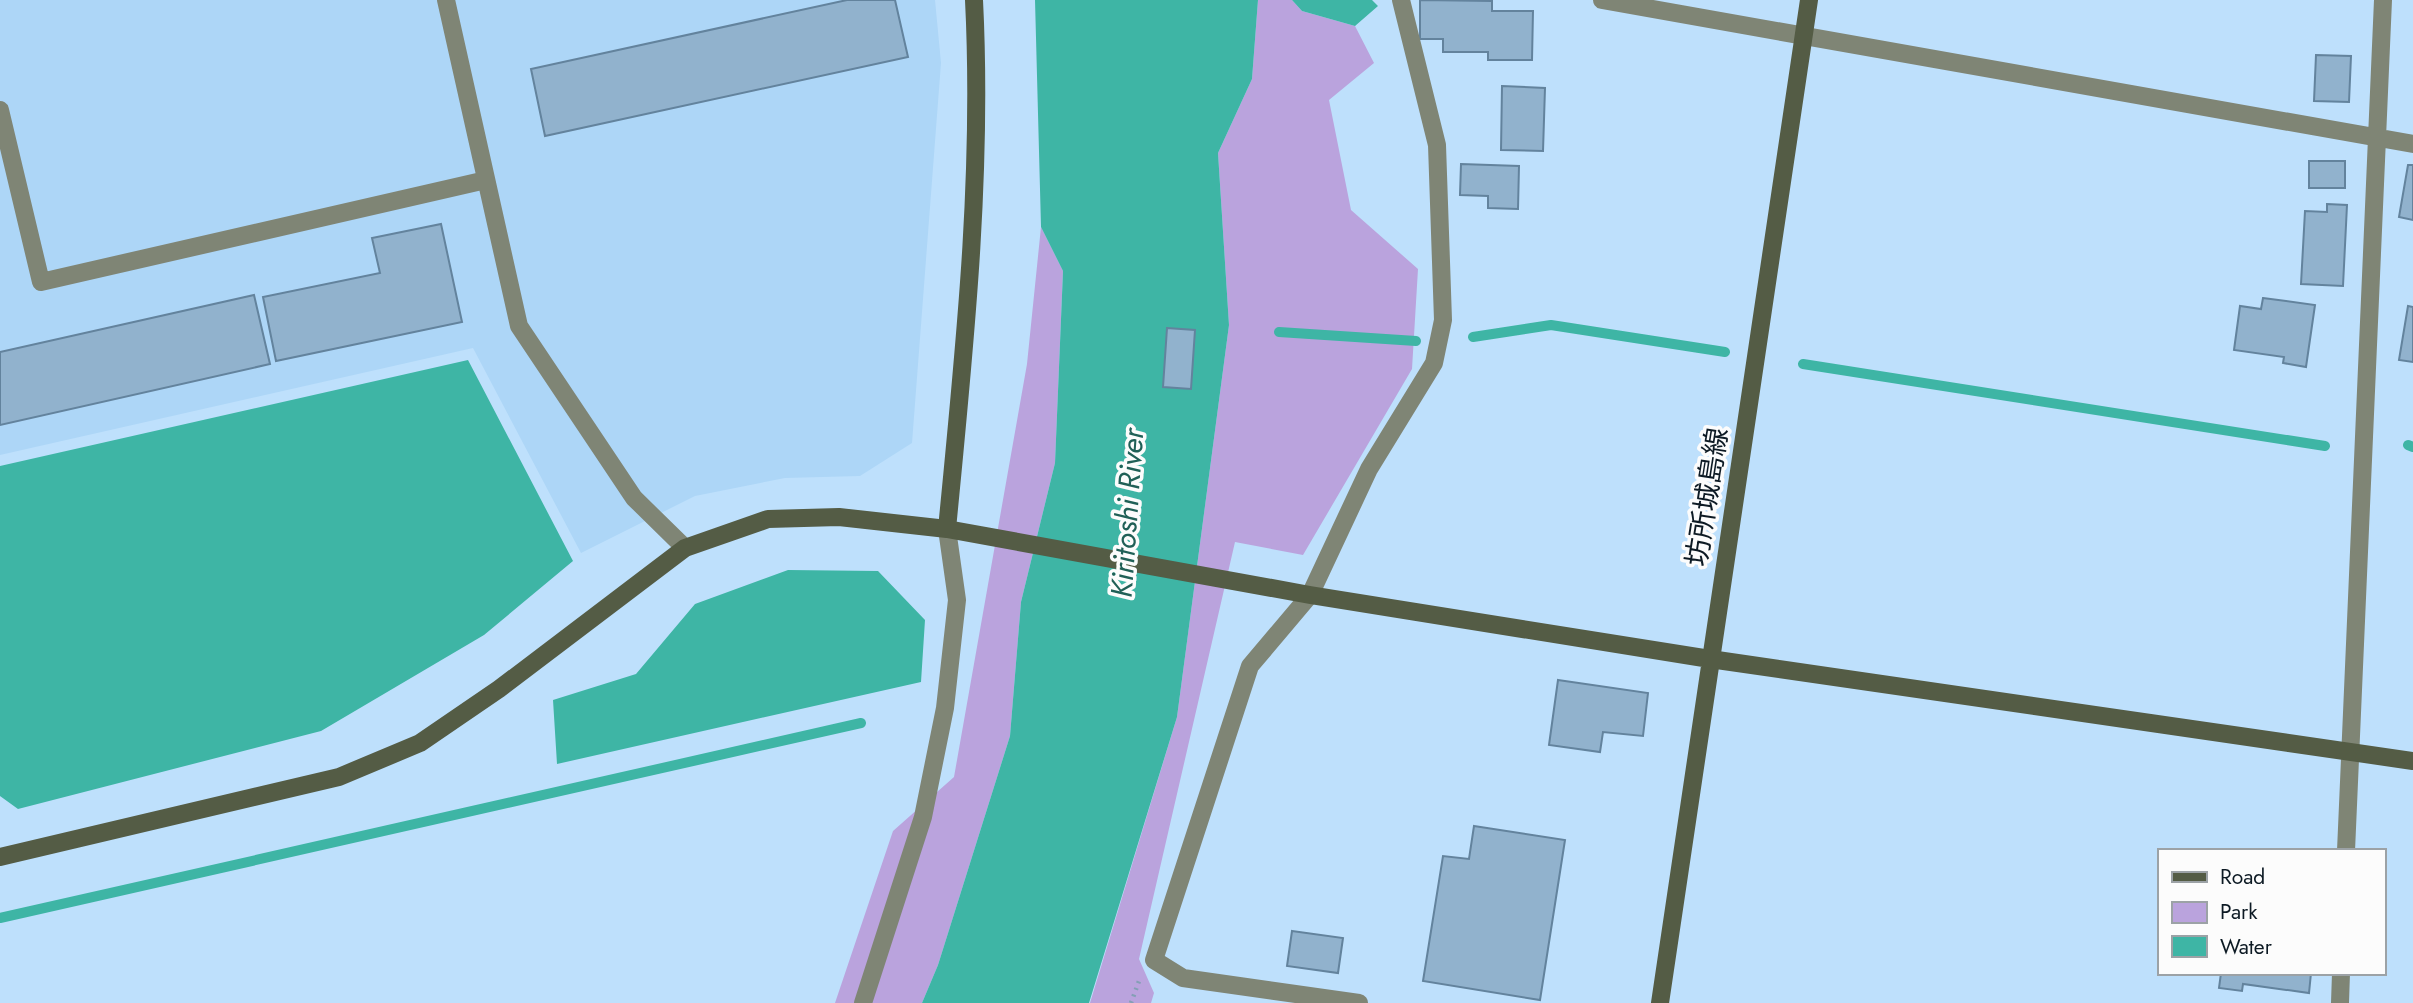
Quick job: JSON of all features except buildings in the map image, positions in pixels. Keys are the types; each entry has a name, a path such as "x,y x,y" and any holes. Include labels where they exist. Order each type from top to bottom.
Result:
{"street":[{"path":"446,0 519,326 634,498 685,548"},
{"path":"863,1003 923,817 946,708 957,600 947,529 973,262 978,82 974,0"},
{"path":"1359,1003 1184,978 1154,960 1250,666 1310,595 1369,468 1434,363 1443,320 1437,145 1401,0"},
{"path":"1602,0 2413,144"},
{"name":"坊所城島線","path":"1660,1003 1809,0"},
{"path":"2346,849 2384,0"},
{"path":"0,110 41,282 486,180"},
{"path":"0,857 339,777 420,743 499,689 685,548 768,519 839,517 947,529 1310,595 1710,659 2413,761"},
{"path":"2340,1003 2341,975"}],"shaded area":[{"path":"0,0 935,0 941,63 912,443 860,476 785,478 695,496 581,553 473,348 0,455"}],"green space":[{"path":"1258,0 1292,0 1302,11 1355,26 1374,63 1329,100 1351,210 1418,269 1412,369 1303,555 1235,542 1139,959 1154,993 1151,1003 1090,1003 1177,717 1229,325 1218,153 1252,79"},
{"path":"1041,227 1063,271 1055,463 1021,602 1010,736 938,965 922,1003 835,1003 893,831 954,777 1027,364"}],"water":[{"name":"Kiritoshi River","path":"1035,0 1258,0 1252,79 1218,153 1229,325 1177,717 1089,1003 922,1003 938,965 1010,736 1021,602 1055,463 1063,271 1041,227"},
{"path":"1292,0 1372,0 1378,6 1355,26 1302,11"},
{"path":"468,360 573,561 484,635 321,731 18,809 0,796 0,466"},
{"path":"788,570 878,571 925,620 921,682 557,764 553,700 636,674 695,604"}],"waterway":[{"path":"1473,337 1551,325 1725,352"},
{"path":"1279,332 1416,341"},
{"path":"1803,364 2325,446"},
{"path":"2408,445 2413,447"},
{"path":"0,918 861,723"}]}
